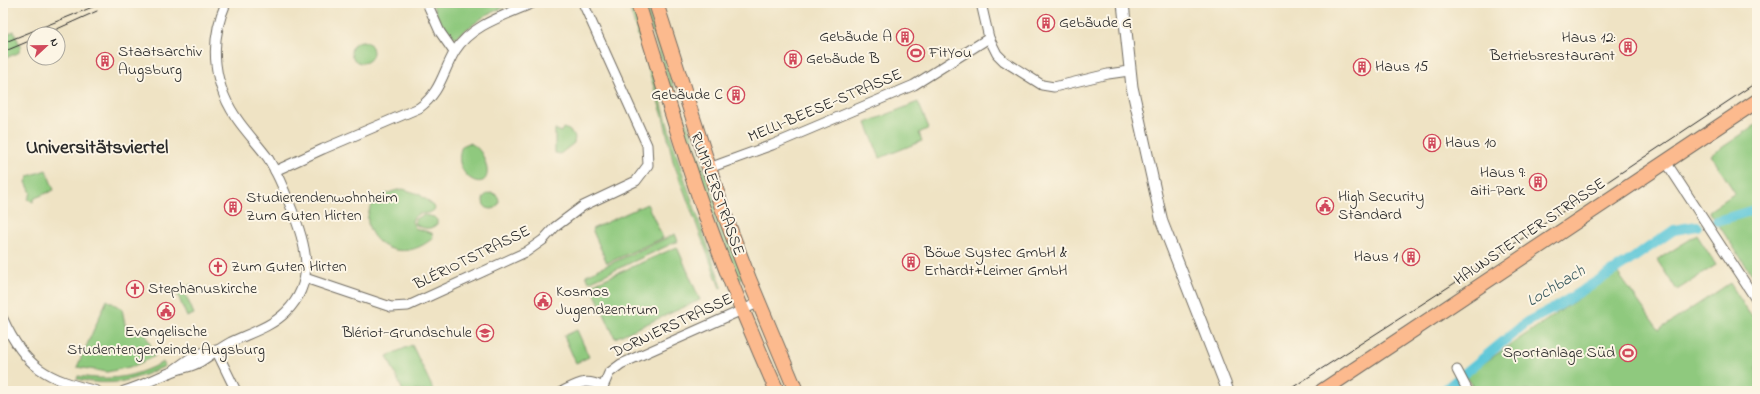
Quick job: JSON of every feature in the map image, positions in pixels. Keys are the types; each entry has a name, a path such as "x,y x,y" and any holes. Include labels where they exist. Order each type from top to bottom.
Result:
{"main road":[{"name":"RUMPLERSTRASSE","path":"638,3 680,140 705,215 741,309 777,391"},
{"name":"RUMPLERSTRASSE","path":"656,3 722,208 758,303 796,391"},
{"name":"HAUNSTETTER STRASSE","path":"1322,391 1757,101"}],"street":[{"path":"124,391 173,372 183,362 196,354 216,350 267,326 287,312 300,293 305,278 306,265 303,242 296,218 269,160 229,106 219,82 216,71 215,44 220,18 226,3"},
{"path":"427,3 440,32 454,52"},
{"path":"275,171 337,142 419,108 431,98 438,89 454,52 463,40 481,26 533,3"},
{"name":"BLÉRIOTSTRASSE","path":"305,278 391,307 408,306 526,252 543,240 554,226 583,206 636,181 648,165 647,145 582,3"},
{"path":"981,3 989,38 998,54 1004,61 1042,85 1054,87 1108,74 1129,71"},
{"path":"1123,3 1129,71 1162,222 1228,391"},
{"name":"MELLI-BEESE-STRASSE","path":"709,168 779,142 914,85 989,38"},
{"path":"1666,162 1757,301"},
{"name":"DORNIERSTRASSE","path":"563,391 582,382 592,382 604,389 609,373 621,364 741,309 758,303"},
{"path":"3,319 27,359 36,366 51,377 68,384 97,391"},
{"path":"216,350 236,391"},
{"path":"1459,374 1468,391"}],"green space":[{"path":"432,3 514,3 486,15 456,37 451,36 444,29"},
{"path":"628,3 632,3 679,163 722,287 720,288 673,161 664,120"},
{"path":"643,3 646,3 674,88 743,277 736,280 697,173"},
{"path":"14,31 21,48 18,53 3,59 3,36"},
{"path":"362,41 370,44 373,52 370,60 362,63 354,60 351,52 354,44"},
{"path":"918,102 929,128 919,133 922,141 880,158 866,123"},
{"path":"1757,124 1757,282 1709,211 1735,193 1711,155"},
{"path":"563,128 569,130 575,137 574,143 560,154 555,153 555,129 561,132"},
{"path":"469,143 479,150 485,161 487,173 485,179 480,182 473,180 462,168 460,158 462,146"},
{"path":"46,170 54,190 35,198 33,202 28,199 31,193 26,182 29,176"},
{"path":"403,189 419,194 434,206 435,209 429,213 417,215 412,221 415,228 432,233 433,238 414,249 397,250 382,245 372,234 368,221 371,208 382,196"},
{"path":"491,193 497,195 499,201 497,207 491,209 485,207 483,201 485,195"},
{"path":"647,204 663,238 607,263 592,229"},
{"path":"424,215 434,217 437,220 437,224 427,228 416,225 415,219"},
{"path":"675,234 678,241 589,282 586,275"},
{"path":"1697,235 1716,265 1677,290 1657,260"},
{"path":"677,247 700,300 615,338 591,285"},
{"name":"Sportanlage Süd","path":"1617,272 1659,330 1730,283 1749,313 1757,319 1757,391 1476,391 1465,376"},
{"path":"192,284 193,287 184,291 194,314 187,317 176,291"},
{"path":"107,300 122,309 127,334 143,328 155,356 134,366 107,372 77,367"},
{"path":"577,330 589,357 576,363 564,336"},
{"path":"412,345 434,391 403,391 387,356"},
{"path":"163,362 165,366 132,379 122,381 101,382 77,379 78,376 101,378 122,377 142,372"}],"waterway":[{"name":"Lochbach","path":"1717,221 1757,209"},
{"name":"Lochbach","path":"1443,391 1527,322 1556,307 1626,263 1674,230 1697,226"}],"tram line":[{"path":"3,43 95,6"},
{"path":"64,26 97,11"},
{"path":"3,52 26,42"},
{"path":"1287,391 1478,268 1757,82"}],"place":[{"name":"Gebäude G","path":"1046,23"},
{"name":"Gebäude A","path":"905,37"},
{"name":"Haus 12: Betriebsrestaurant","path":"1628,47"},
{"name":"FitYou","path":"916,53"},
{"name":"Gebäude B","path":"793,59"},
{"name":"Staatsarchiv Augsburg","path":"105,61"},
{"name":"Haus 15","path":"1362,67"},
{"name":"Gebäude C","path":"736,95"},
{"name":"Haus 10","path":"1432,143"},
{"name":"Haus 9: aiti-Park","path":"1538,182"},
{"name":"High Security Standard","path":"1325,206"},
{"name":"Studierendenwohnheim Zum Guten Hirten","path":"233,207"},
{"name":"Haus 1","path":"1411,257"},
{"name":"Böwe Systec GmbH & Erhardt+Leimer GmbH","path":"911,262"},
{"name":"Zum Guten Hirten","path":"218,267"},
{"name":"Stephanuskirche","path":"135,289"},
{"name":"Kosmos Jugendzentrum","path":"543,301"},
{"name":"Evangelische Studentengemeinde Augsburg","path":"166,311"},
{"name":"Blériot-Grundschule","path":"485,333"},
{"name":"Sportanlage Süd","path":"1628,353"}],"district":[{"name":"Universitätsviertel","path":"97,148"}]}
